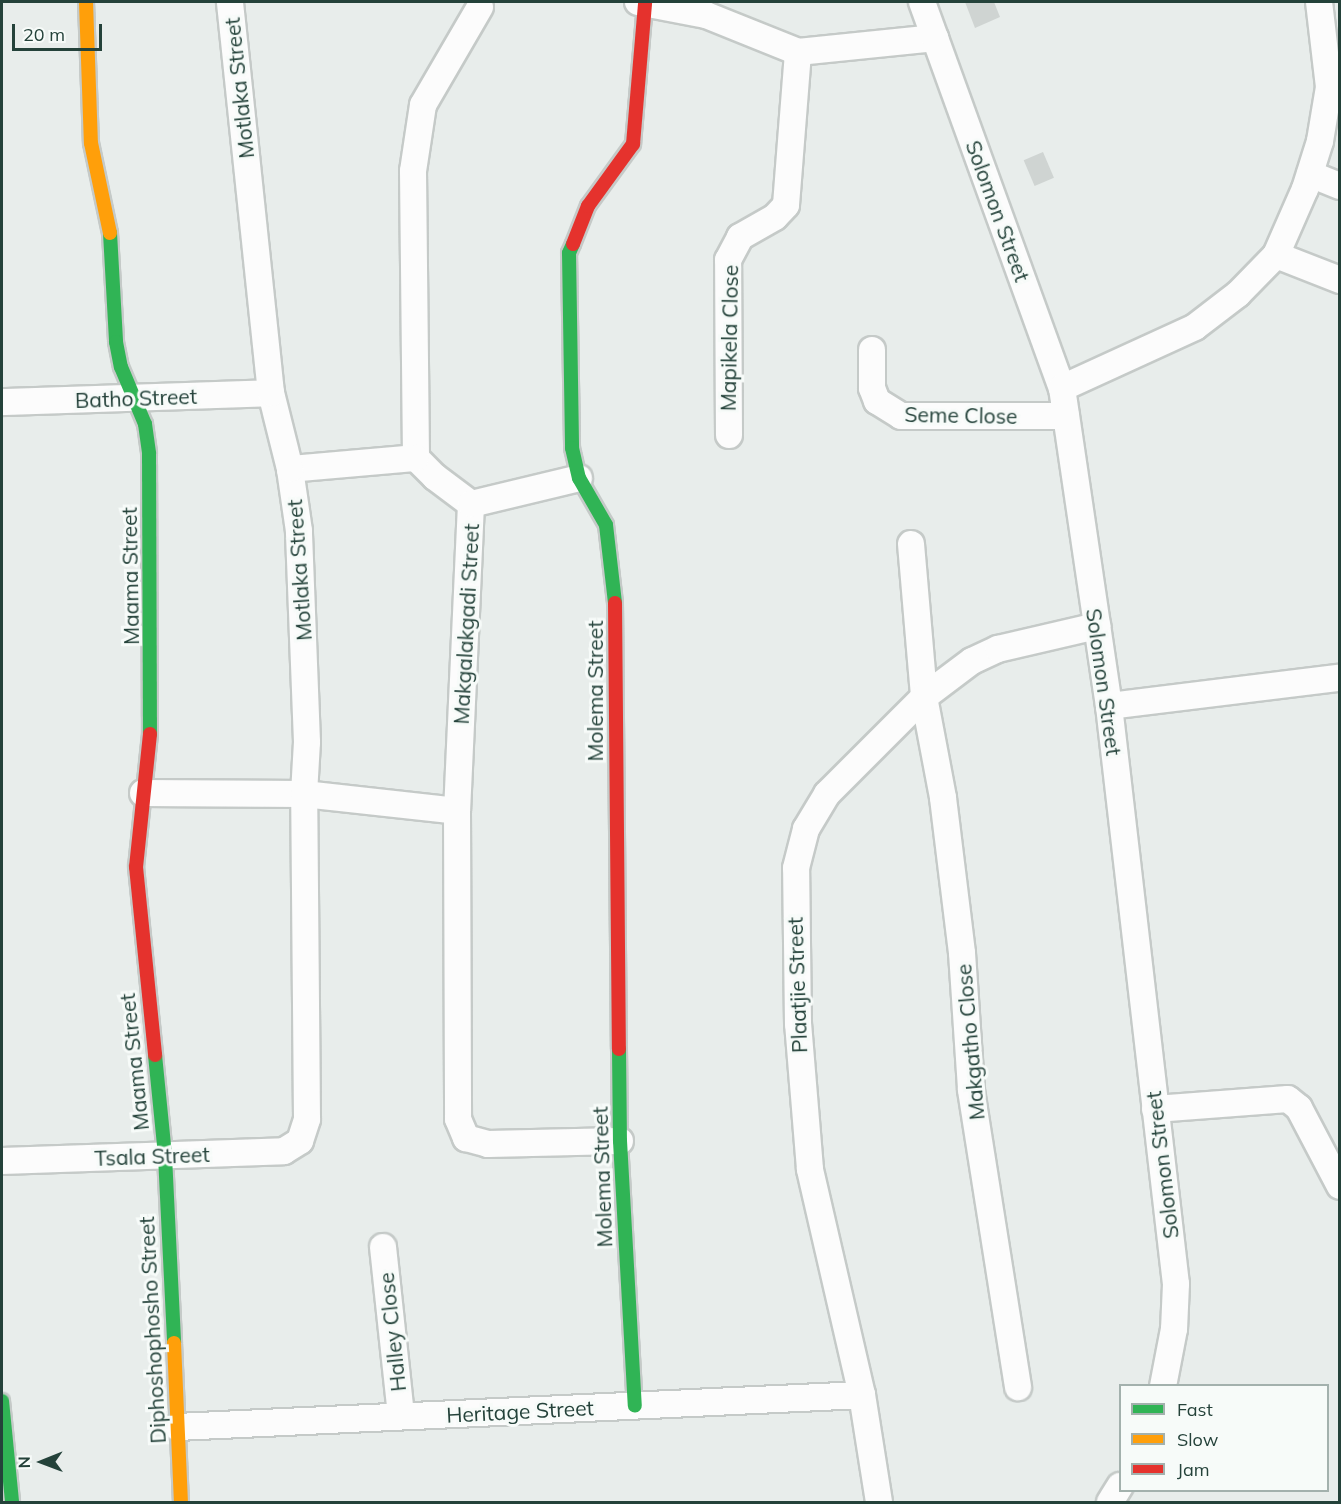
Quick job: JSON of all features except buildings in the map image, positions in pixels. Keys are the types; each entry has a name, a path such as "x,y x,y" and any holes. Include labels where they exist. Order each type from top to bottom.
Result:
{"street":[{"name":"Maama Street","path":"86,2 91,143 113,246 116,342 121,367 145,424 149,454 153,687 143,793 137,899 165,1156"},
{"name":"Motlaka Street","path":"230,2 271,393 290,469 299,531 306,686 304,794 307,1119 300,1142"},
{"path":"642,2 706,8 798,52 935,38"},
{"name":"Molema Street","path":"635,1406 620,1141 615,578 606,525 579,478 569,422 569,253 588,206 633,144 642,2"},
{"name":"Solomon Street","path":"922,2 1062,388 1109,706 1176,1284 1174,1329 1163,1384"},
{"path":"1062,388 1195,327 1238,294 1276,255 1310,174 1320,141 1333,67 1319,2"},
{"path":"290,469 416,458 415,139 423,105 435,79 483,3"},
{"name":"Mapikela Close","path":"729,435 728,260 740,237 775,217 786,205 798,52"},
{"path":"1310,174 1340,186"},
{"path":"1276,255 1340,280"},
{"name":"Seme Close","path":"872,350 872,388 877,401 901,417 1066,416"},
{"name":"Batho Street","path":"2,402 271,393"},
{"name":"Makgalakgadi Street","path":"416,458 435,477 471,504 457,811 458,1119 466,1138 488,1144 620,1141"},
{"path":"471,504 579,478"},
{"name":"Makgatho Close","path":"910,544 924,697 943,798 962,953 971,1089 1018,1387"},
{"name":"Plaatjie Street","path":"879,1503 862,1395 810,1169 798,1024 796,868 806,829 827,794 924,697 972,661 998,649 1097,626"},
{"path":"1109,706 1338,678"},
{"path":"143,793 304,794 457,811"},
{"path":"1155,1109 1288,1099 1299,1108 1340,1186"},
{"name":"Tsala Street","path":"2,1161 284,1151 300,1142"},
{"name":"Diphoshophosho Street","path":"165,1156 181,1503"},
{"name":"Halley Close","path":"383,1247 402,1416"},
{"name":"Heritage Street","path":"177,1427 862,1395"},
{"path":"2,1401 12,1503"},
{"path":"1110,1503 1119,1488"}],"traffic: fast":[{"path":"110,233 116,342 121,367 145,424 149,454 150,734"},
{"path":"573,244 569,253 572,448 579,478 606,525 615,603"},
{"path":"619,1049 620,1141 635,1406"},
{"path":"155,1055 165,1156 174,1343"},
{"path":"2,1401 12,1502"}],"traffic: slow":[{"path":"86,2 91,143 110,233"},
{"path":"174,1343 181,1502"}],"traffic: jam":[{"path":"573,244 588,206 633,144 645,3"},
{"path":"615,603 619,1049"},
{"path":"150,734 136,867 155,1055"}]}
